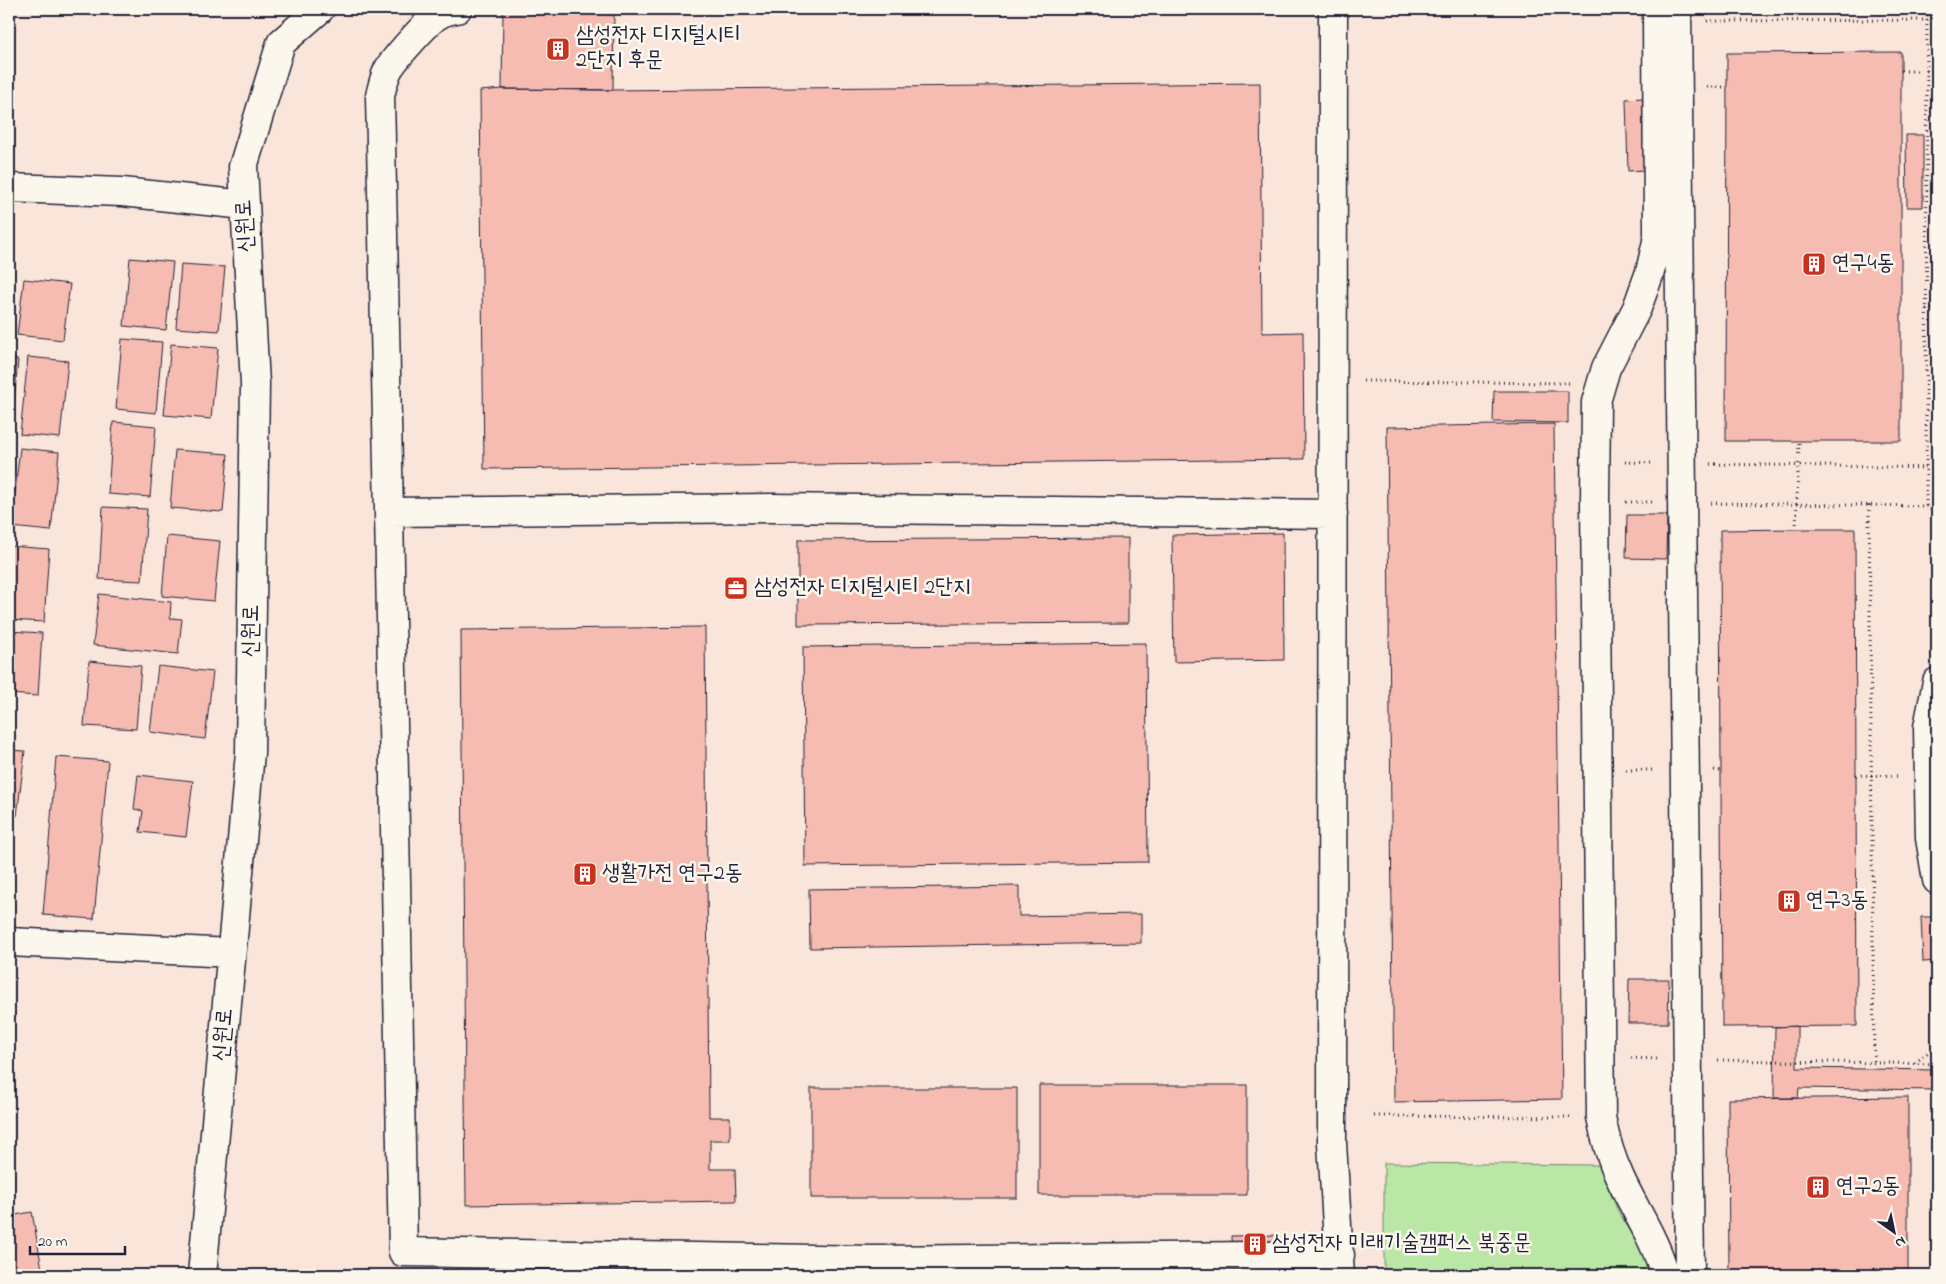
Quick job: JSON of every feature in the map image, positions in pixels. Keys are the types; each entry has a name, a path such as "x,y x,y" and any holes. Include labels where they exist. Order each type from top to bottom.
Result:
{"street":[{"name":"신원로","path":"202,1275 250,753 255,384 243,168 281,43 320,9"},
{"path":"457,9 448,10 437,16 398,55 388,68 380,96 390,512 403,1252 873,1268 1340,1265 1332,1143 1333,9"},
{"path":"1657,9 1658,237 1656,255 1640,299 1609,361 1601,384 1595,417 1595,501 1601,1117 1604,1134 1620,1178 1659,1254 1665,1275"},
{"path":"1677,9 1690,1275"},
{"path":"9,188 122,192 245,205"},
{"path":"390,512 770,508 1333,514"},
{"path":"1937,682 1928,727 1930,838 1937,880"},
{"path":"9,942 231,953"}],"path":[{"path":"1926,506 1927,9"},
{"path":"1726,21 1937,20"},
{"path":"1901,71 1927,71"},
{"path":"1926,308 1937,309"},
{"path":"1363,381 1601,384"},
{"path":"1796,530 1799,441"},
{"path":"1595,462 1937,468"},
{"path":"1595,501 1926,506 1937,513"},
{"path":"1868,505 1874,1062"},
{"path":"1856,775 1900,776"},
{"path":"1914,1064 1937,1044"},
{"path":"1600,1058 1937,1064"},
{"path":"1374,1116 1601,1117"}],"green space":[{"path":"1384,1163 1599,1165 1617,1209 1642,1249 1651,1275 1384,1275"}],"building":[{"name":"삼성전자 디지털시티 2단지 후문","path":"503,9 614,9 613,90 502,89"},
{"name":"연구4동","path":"1901,52 1901,441 1726,441 1727,53"},
{"path":"1260,83 1262,333 1303,332 1304,459 484,469 480,91 502,89 613,90"},
{"path":"1643,98 1645,170 1628,171 1626,99"},
{"path":"1906,135 1923,135 1923,207 1907,207"},
{"path":"130,258 173,262 166,330 124,326"},
{"path":"181,264 225,267 219,331 176,328"},
{"path":"24,279 70,284 63,340 17,335"},
{"path":"9,293 14,293 11,341 9,341"},
{"path":"122,339 162,342 156,413 116,409"},
{"path":"171,344 218,348 211,419 164,415"},
{"path":"28,357 68,361 60,438 20,434"},
{"path":"9,359 18,360 11,433 9,433"},
{"path":"1494,391 1568,391 1568,423 1493,422"},
{"path":"113,422 156,426 150,497 108,494"},
{"path":"1554,424 1562,1099 1394,1102 1387,427"},
{"path":"20,448 59,452 51,531 11,527"},
{"path":"175,450 228,454 223,512 170,508"},
{"path":"103,507 147,509 142,581 99,579"},
{"path":"1627,515 1667,515 1666,559 1626,558"},
{"name":"연구3동","path":"1855,529 1857,1026 1722,1027 1720,530"},
{"path":"1283,533 1284,660 1174,662 1172,535"},
{"path":"167,536 220,541 214,601 162,596"},
{"path":"1128,538 1128,623 798,625 798,540"},
{"path":"9,546 49,549 44,622 9,620"},
{"path":"99,594 171,602 170,618 182,619 178,654 93,645"},
{"name":"생활가전 연구2동","path":"705,627 709,1117 730,1117 730,1140 710,1140 710,1169 735,1169 736,1201 466,1205 461,630"},
{"path":"9,631 42,633 38,696 9,694"},
{"path":"1146,643 1148,862 805,866 803,647"},
{"path":"89,661 141,666 136,729 84,726"},
{"path":"158,666 213,672 205,739 150,732"},
{"path":"9,750 25,751 17,816 9,815"},
{"path":"56,757 108,761 94,919 43,915"},
{"path":"138,775 193,781 186,837 140,832 143,811 134,809"},
{"path":"1019,886 1019,916 1141,914 1141,943 810,948 809,889"},
{"path":"1921,917 1937,917 1937,961 1923,962"},
{"path":"1629,979 1669,979 1668,1023 1628,1023"},
{"path":"1797,1026 1797,1068 1937,1070 1937,1090 1799,1088 1798,1098 1774,1098 1775,1027"},
{"path":"1039,1085 1247,1085 1247,1195 1039,1195"},
{"path":"811,1088 1017,1088 1017,1198 811,1198"},
{"name":"연구2동","path":"1908,1097 1908,1275 1729,1275 1728,1099"},
{"path":"9,1184 15,1215 32,1212 43,1275 9,1275"},
{"name":"삼성전자 미래기술캠퍼스 북중문","path":"1278,1235 1278,1252 1232,1254 1231,1236"}],"place":[{"name":"삼성전자 디지털시티 2단지 후문","path":"558,49"},
{"name":"연구4동","path":"1814,264"},
{"name":"삼성전자 디지털시티 2단지","path":"736,588"},
{"name":"생활가전 연구2동","path":"585,874"},
{"name":"연구3동","path":"1789,901"},
{"name":"연구2동","path":"1818,1187"},
{"name":"삼성전자 미래기술캠퍼스 북중문","path":"1255,1244"}]}
